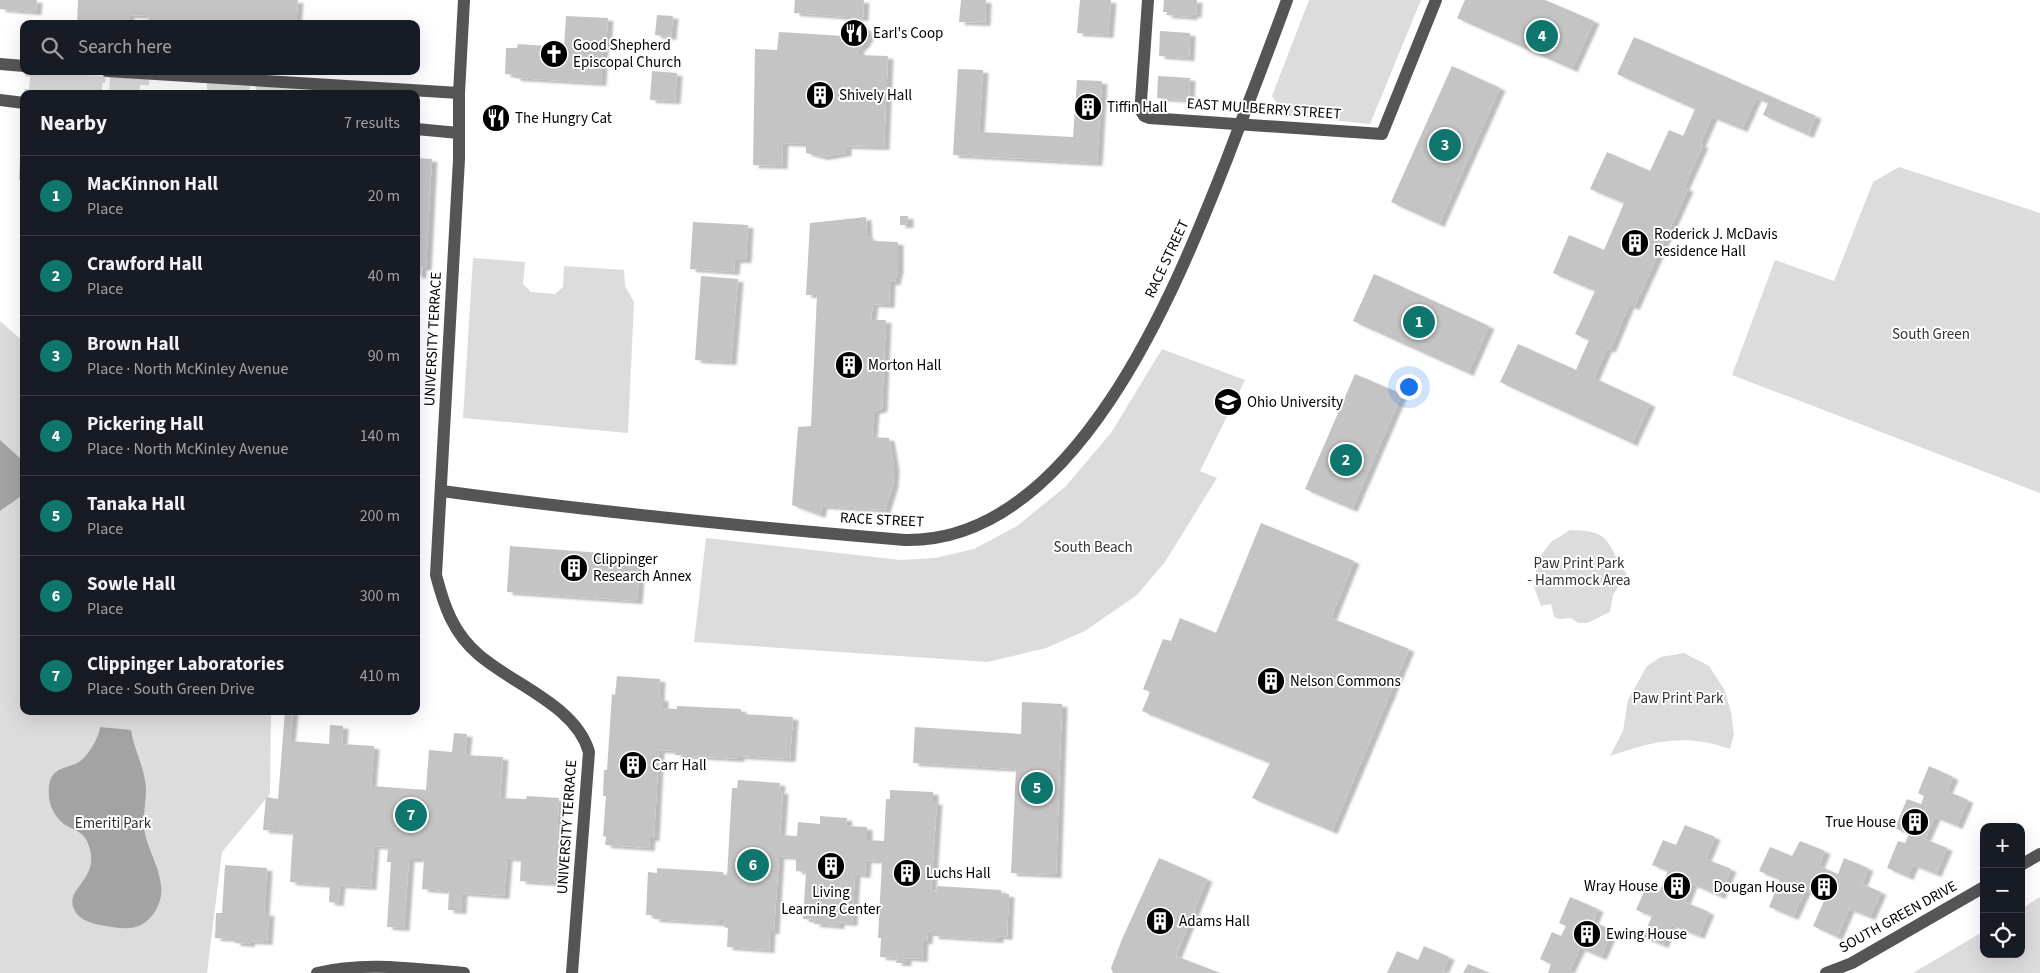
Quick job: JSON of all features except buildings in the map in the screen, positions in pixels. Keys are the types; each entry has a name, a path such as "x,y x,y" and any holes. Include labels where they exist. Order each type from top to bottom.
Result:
{"street":[{"name":"UNIVERSITY TERRACE","path":"464,0 442,491 436,544 436,575 445,611 460,634 478,655 566,716 580,731 586,741 589,752 572,973"},
{"name":"EAST MULBERRY STREET","path":"1148,0 1140,108 1144,116 1149,118 1382,134 1436,0"},
{"name":"RACE STREET","path":"442,491 648,517 905,540 944,537 965,531 1012,507 1053,472 1107,406 1136,359 1201,226 1287,0"},
{"path":"0,64 20,66"},
{"path":"171,75 411,90"},
{"path":"420,91 459,93"},
{"path":"0,100 20,102"},
{"path":"420,129 459,133"},
{"path":"2025,863 2040,854"},
{"name":"SOUTH GREEN DRIVE","path":"1826,973 1852,963 1980,889"},
{"path":"317,973 342,968 372,966 464,973"}],"green space":[{"path":"1309,0 1421,0 1370,124 1289,116 1272,96"},
{"path":"25,76 106,76 105,83 102,83 102,90 24,90 29,89 30,77"},
{"path":"110,76 149,78 149,85 140,85 139,90 109,90"},
{"path":"207,83 250,86 250,90 207,90"},
{"path":"256,86 312,90 256,90"},
{"name":"South Green","path":"1899,167 2040,213 2040,493 1732,375 1775,260 1834,281 1873,182"},
{"path":"473,258 525,262 523,284 531,292 555,294 563,287 564,266 624,270 625,286 634,302 628,433 463,418"},
{"name":"Emeriti Park","path":"0,321 20,338 20,715 271,715 270,794 222,852 207,973 0,973"},
{"name":"South Beach","path":"1162,349 1245,380 1200,471 1217,478 1165,562 1137,595 1085,631 1046,648 988,662 694,642 706,538 900,560 935,558 974,549 1017,526 1065,487 1111,433"},
{"name":"Paw Print Park - Hammock Area","path":"1570,530 1585,531 1602,536 1627,574 1613,595 1610,612 1587,623 1579,623 1570,618 1559,619 1554,617 1551,604 1541,606 1534,587 1536,569 1541,555 1551,542"},
{"name":"Paw Print Park","path":"1684,653 1709,666 1724,689 1731,712 1734,734 1730,749 1714,744 1684,740 1641,746 1610,756 1623,731 1628,700 1647,666 1661,657"},
{"path":"2040,897 2040,973 1913,973 1980,933 1980,958 2025,958 2025,906"}],"shaded area":[{"path":"0,440 20,458 20,497 0,511"},
{"path":"100,727 131,730 145,781 144,828 158,872 161,892 154,914 143,924 136,927 120,928 97,924 83,919 76,913 72,901 74,894 88,873 91,865 91,854 84,836 59,820 50,804 49,786 53,775 57,771 82,759 95,741"}],"place":[{"name":"Earl's Coop","path":"854,33"},
{"name":"Pickering Hall","path":"1542,36"},
{"name":"Good Shepherd Episcopal Church","path":"554,54"},
{"name":"Shively Hall","path":"820,95"},
{"name":"Tiffin Hall","path":"1088,107"},
{"name":"The Hungry Cat","path":"496,118"},
{"name":"Brown Hall","path":"1445,145"},
{"name":"Roderick J. McDavis Residence Hall","path":"1635,243"},
{"name":"MacKinnon Hall","path":"1419,322"},
{"name":"Morton Hall","path":"849,365"},
{"name":"Ohio University","path":"1228,402"},
{"name":"Crawford Hall","path":"1346,460"},
{"name":"Clippinger Research Annex","path":"574,568"},
{"name":"Nelson Commons","path":"1271,681"},
{"name":"Carr Hall","path":"633,765"},
{"name":"Tanaka Hall","path":"1037,788"},
{"name":"Clippinger Laboratories","path":"411,815"},
{"name":"True House","path":"1915,822"},
{"name":"Sowle Hall","path":"753,865"},
{"name":"Living Learning Center","path":"831,866"},
{"name":"Luchs Hall","path":"907,873"},
{"name":"Wray House","path":"1677,886"},
{"name":"Dougan House","path":"1824,887"},
{"name":"Adams Hall","path":"1160,921"},
{"name":"Ewing House","path":"1587,934"}]}
